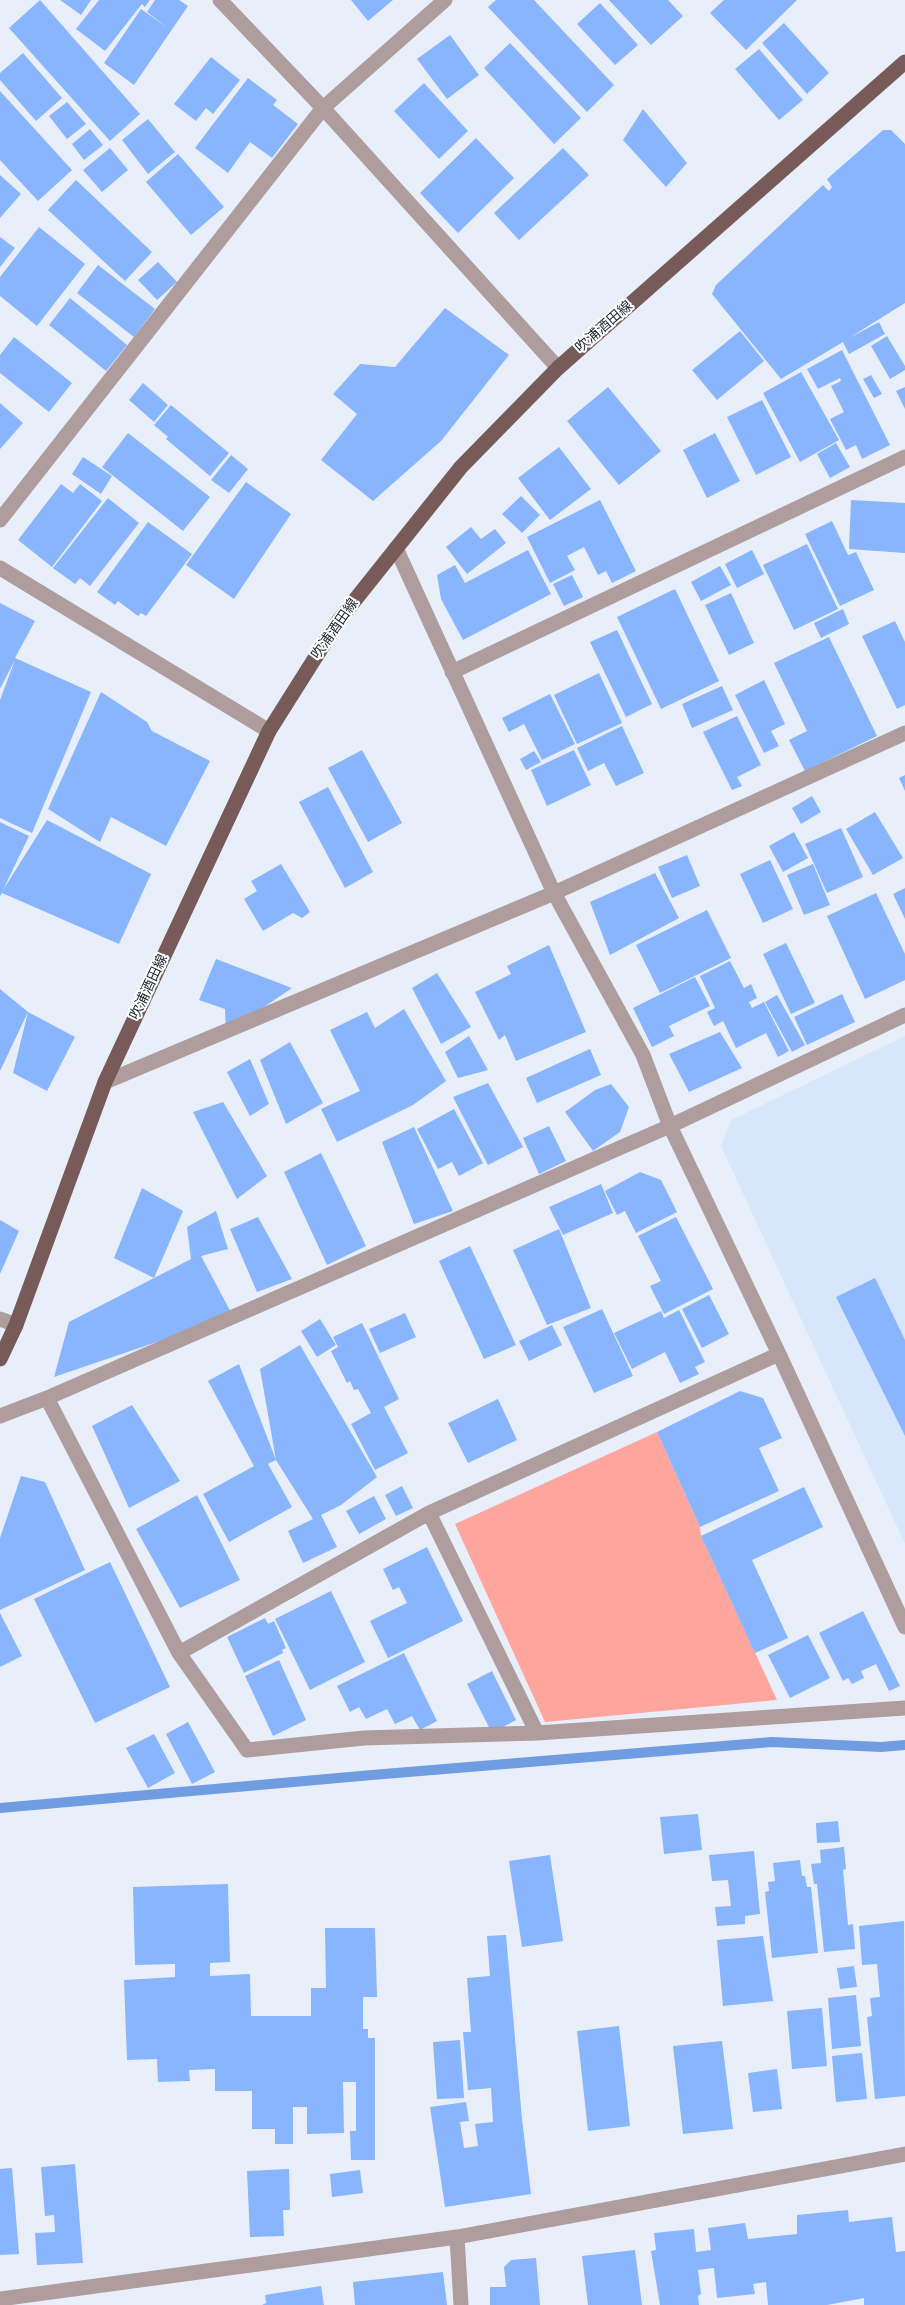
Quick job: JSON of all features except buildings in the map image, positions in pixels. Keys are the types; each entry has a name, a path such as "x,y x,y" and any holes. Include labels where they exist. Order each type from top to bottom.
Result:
{"main road":[{"name":"吹浦酒田線","path":"0,1359 16,1325 104,1082 269,731 338,620 461,467 558,368 905,62"}],"street":[{"path":"220,0 323,108 558,368"},
{"path":"0,520 323,108 445,0"},
{"path":"452,672 905,458"},
{"path":"396,548 554,893 643,1055 670,1126 779,1354 905,1628"},
{"path":"0,568 269,731"},
{"path":"104,1082 554,893 905,733"},
{"path":"0,1416 47,1398 670,1126 905,1015"},
{"path":"0,1319 16,1325"},
{"path":"179,1653 429,1513 779,1354"},
{"path":"47,1398 179,1653 247,1750 364,1738 537,1733 905,1708"},
{"path":"429,1513 537,1733"},
{"path":"0,2299 456,2237 905,2154"},
{"path":"456,2237 461,2305"}],"shaded area":[{"path":"905,1036 905,1544 721,1146 731,1120"},
{"path":"657,1432 700,1527 701,1536 777,1700 545,1722 455,1524"}],"waterway":[{"path":"0,1808 772,1742 881,1747 905,1745"}]}
